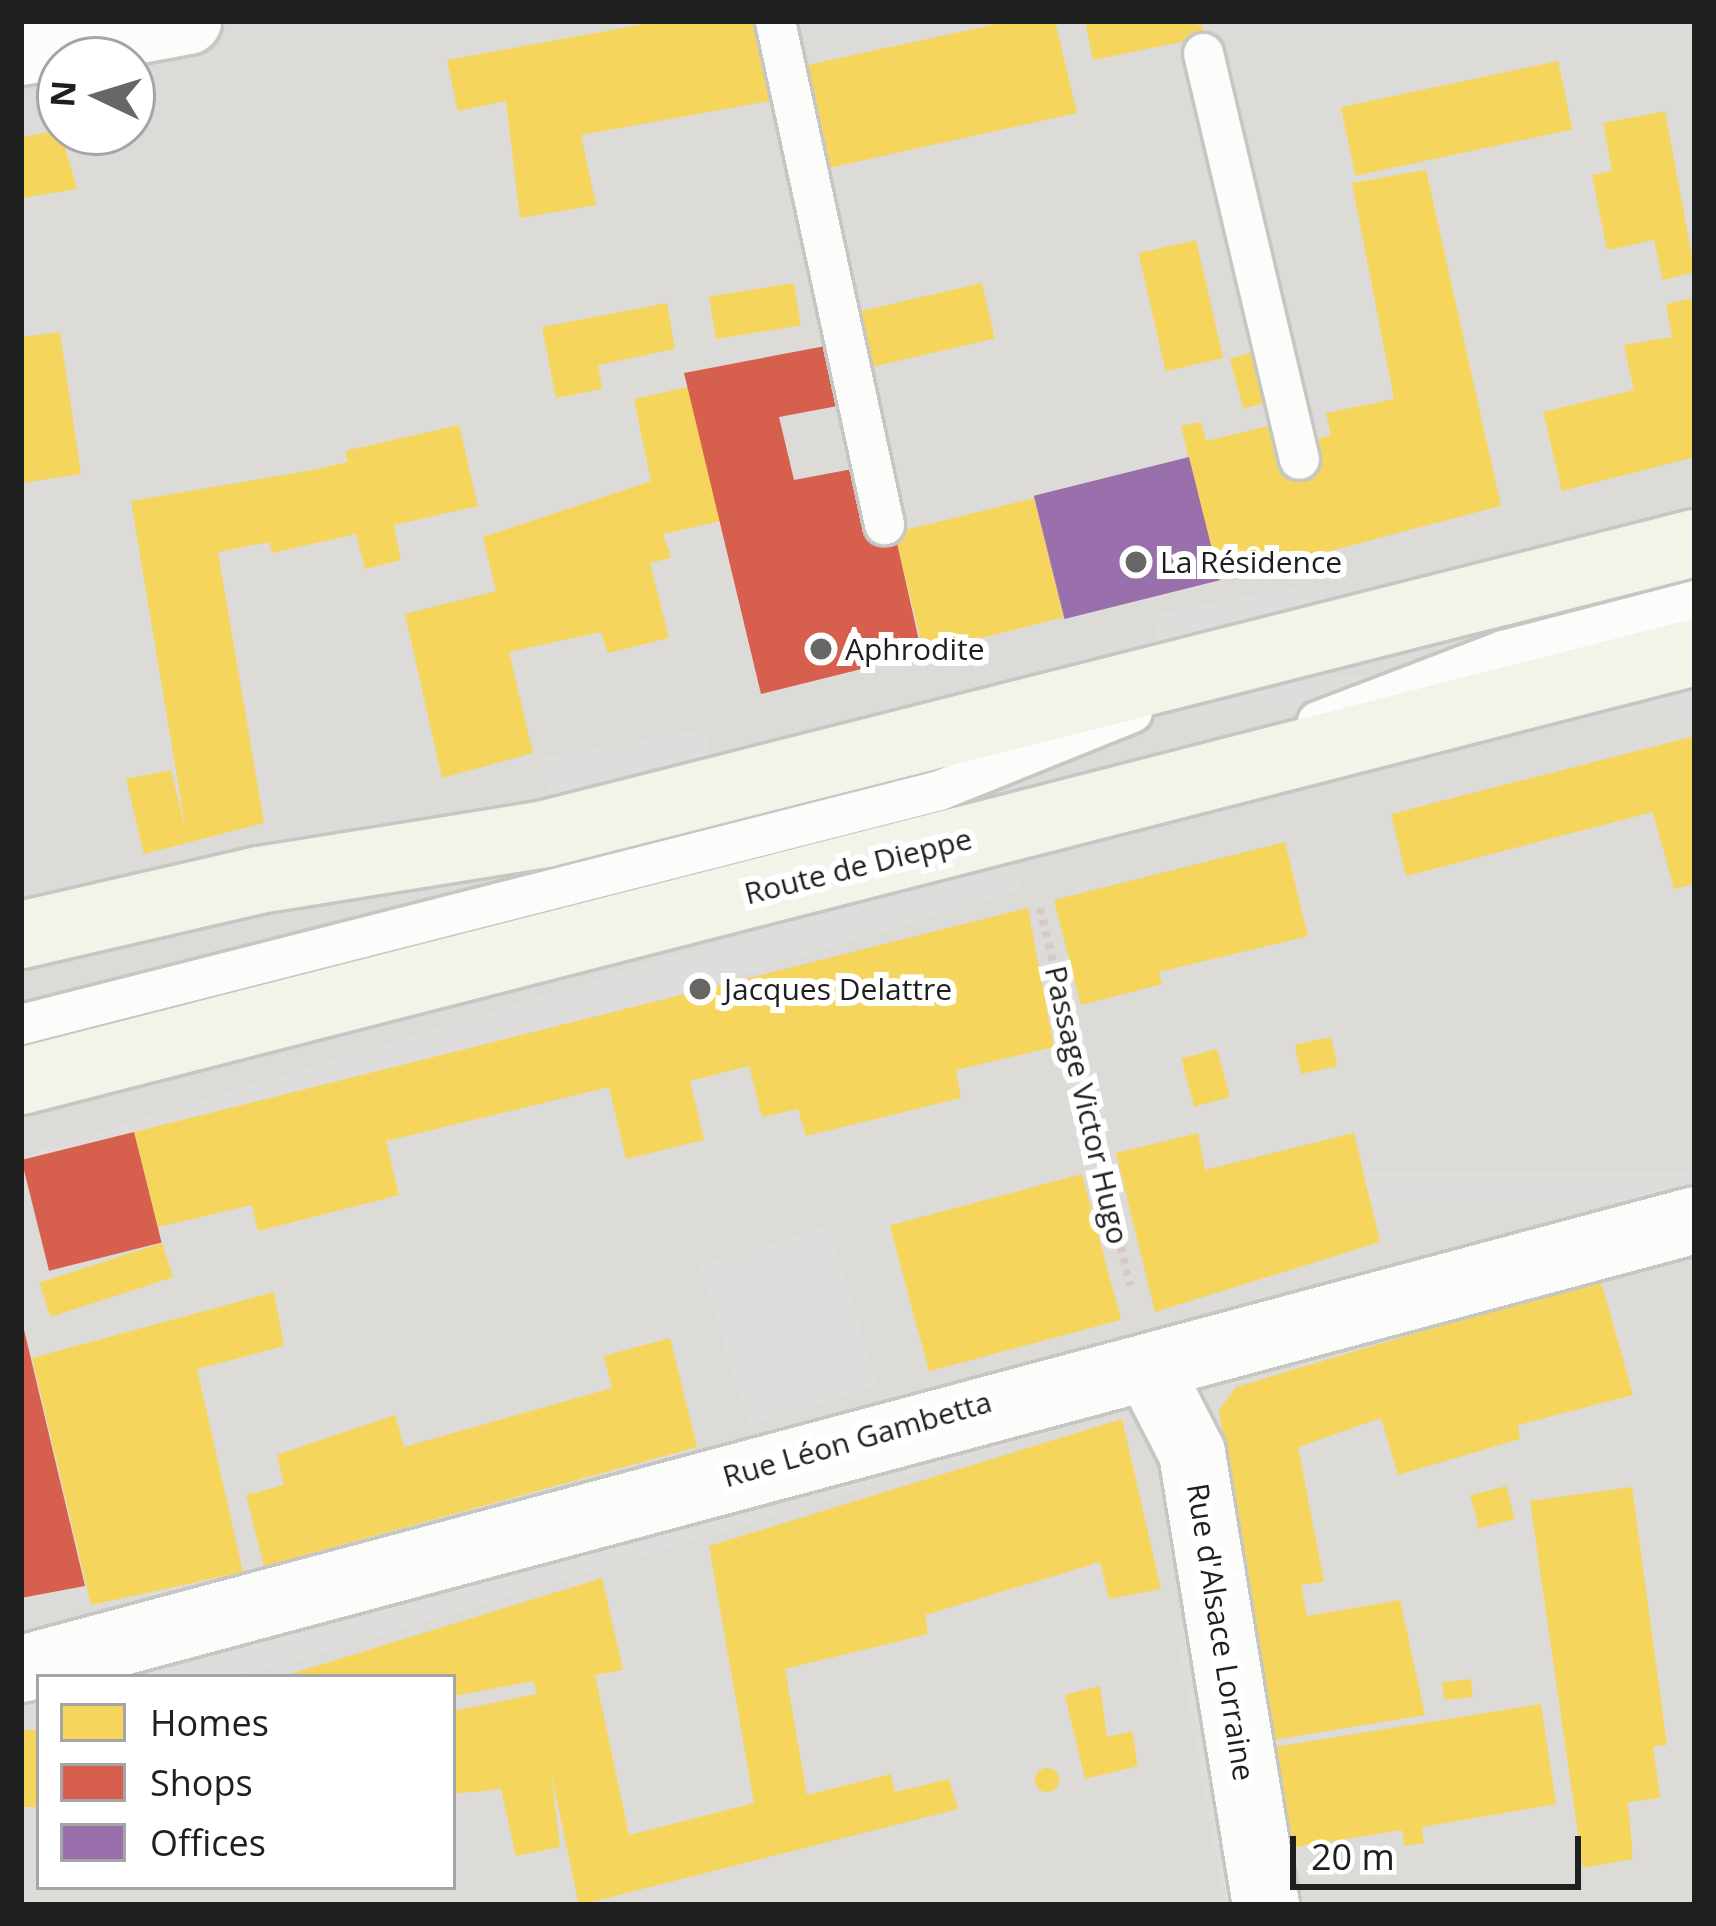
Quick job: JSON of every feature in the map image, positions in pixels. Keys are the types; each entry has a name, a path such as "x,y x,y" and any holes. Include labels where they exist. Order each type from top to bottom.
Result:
{"main road":[{"path":"21,934 259,880 545,834 1337,629 1695,543"},
{"name":"Route de Dieppe","path":"21,1081 1695,652"}],"street":[{"path":"21,52 188,21"},
{"name":"Rue Léon Gambetta","path":"21,1669 1084,1377 1149,1369 1695,1220"},
{"name":"Rue d'Alsace Lorraine","path":"1149,1369 1192,1453 1266,1905"}],"lane":[{"path":"775,21 884,524"},
{"path":"1202,52 1299,460"},
{"path":"1093,806 1502,650 1695,600"},
{"path":"21,1024 939,790 1337,629"}],"path":[{"name":"Passage Victor Hugo","path":"1036,896 1132,1292"}],"shaded area":[{"path":"21,21 1695,21 1695,1905 21,1905"},
{"path":"1321,582 1327,612 1158,645 1152,615"},
{"path":"1021,677 1695,677 1695,713 1021,713"},
{"path":"705,729 712,769 549,798 542,758"},
{"path":"1010,853 1021,889 44,1188 33,1152"},
{"path":"1218,1171 1695,1171 1695,1202 1218,1202"},
{"path":"829,1226 878,1386 749,1425 700,1265"},
{"path":"1087,1396 1094,1419 286,1664 241,1674 101,1674 280,1635"},
{"path":"1205,1613 1256,1905 1224,1905 1173,1619"}],"building: Homes":[{"path":"661,21 763,21 781,99 581,135 596,205 520,218 506,101 458,111 447,60"},
{"path":"1011,21 1055,21 1077,113 815,171 793,68"},
{"path":"1085,21 1201,21 1205,37 1093,60"},
{"path":"1558,61 1573,129 1355,176 1341,107"},
{"path":"1665,111 1695,272 1663,280 1654,240 1607,250 1592,175 1612,171 1603,123"},
{"path":"36,134 36,156 67,156 77,189 21,198 21,137"},
{"path":"1426,170 1501,506 1219,580 1181,426 1201,422 1206,441 1272,425 1303,443 1331,435 1326,413 1394,399 1352,183"},
{"path":"1196,240 1223,358 1166,371 1139,253"},
{"path":"794,283 801,325 716,339 709,296"},
{"path":"982,283 995,339 859,370 847,314"},
{"path":"1695,298 1695,457 1562,491 1543,412 1634,390 1624,345 1672,337 1666,304"},
{"path":"667,303 675,349 598,365 602,389 556,398 542,327"},
{"path":"60,332 81,474 21,483 21,337"},
{"path":"1254,352 1267,402 1243,409 1230,358"},
{"path":"688,387 721,521 663,534 671,558 650,563 669,638 608,653 601,632 509,652 533,753 442,778 405,614 496,591 483,537 651,481 634,399"},
{"path":"459,425 478,506 394,525 401,560 365,569 356,534 272,553 269,542 218,552 264,823 144,854 126,779 171,770 186,831 131,501 348,462 345,451"},
{"path":"1034,498 1064,617 924,652 894,533"},
{"path":"1695,736 1695,884 1674,889 1653,812 1406,876 1391,814"},
{"path":"1285,842 1308,936 1159,972 1162,984 1081,1005 1054,900"},
{"path":"1028,908 1054,1047 956,1070 961,1098 806,1136 798,1109 762,1117 749,1066 690,1081 704,1140 626,1159 609,1087 386,1141 399,1195 258,1231 252,1205 158,1227 134,1132"},
{"path":"1331,1037 1337,1066 1301,1074 1295,1045"},
{"path":"1217,1049 1230,1097 1194,1107 1181,1059"},
{"path":"1198,1133 1205,1170 1354,1133 1380,1242 1155,1312 1116,1153"},
{"path":"1082,1174 1121,1320 929,1371 890,1226"},
{"path":"162,1243 173,1277 50,1317 39,1283"},
{"path":"1600,1278 1633,1395 1518,1425 1520,1439 1398,1475 1381,1418 1298,1447 1324,1582 1301,1585 1307,1616 1400,1600 1425,1715 1272,1740 1219,1410 1236,1387"},
{"path":"274,1292 284,1346 197,1369 243,1572 91,1605 32,1358"},
{"path":"670,1338 697,1447 264,1566 246,1495 284,1485 277,1455 395,1415 404,1447 612,1388 604,1356"},
{"path":"1122,1419 1161,1589 1109,1599 1100,1562 925,1615 928,1634 785,1669 807,1795 891,1774 895,1792 949,1779 958,1809 579,1905 551,1773 560,1847 516,1856 501,1789 456,1794 456,1710 537,1694 533,1681 456,1695 456,1674 291,1674 602,1578 623,1670 595,1675 629,1835 754,1803 709,1546"},
{"path":"1506,1486 1515,1519 1479,1528 1470,1496"},
{"path":"1632,1487 1667,1745 1653,1746 1660,1798 1628,1802 1633,1859 1583,1868 1530,1501"},
{"path":"1471,1679 1473,1697 1444,1700 1442,1682"},
{"path":"1100,1686 1107,1737 1132,1731 1138,1766 1085,1779 1065,1695"},
{"path":"1541,1704 1556,1804 1422,1827 1424,1843 1404,1846 1402,1830 1289,1848 1274,1747"},
{"path":"21,1730 36,1730 36,1807 21,1807"},
{"path":"1047,1768 1059,1780 1047,1792 1035,1780"}],"building: Shops":[{"path":"836,344 848,404 779,417 794,480 863,467 895,534 922,654 761,694 684,373"},
{"path":"134,1132 162,1243 49,1271 21,1160"},
{"path":"21,1317 85,1586 21,1598"}],"building: Offices":[{"path":"1189,457 1220,580 1064,619 1034,496"}],"place":[{"name":"La Résidence","path":"1136,562"},
{"name":"Aphrodite","path":"821,649"},
{"name":"Jacques Delattre","path":"700,989"}]}
